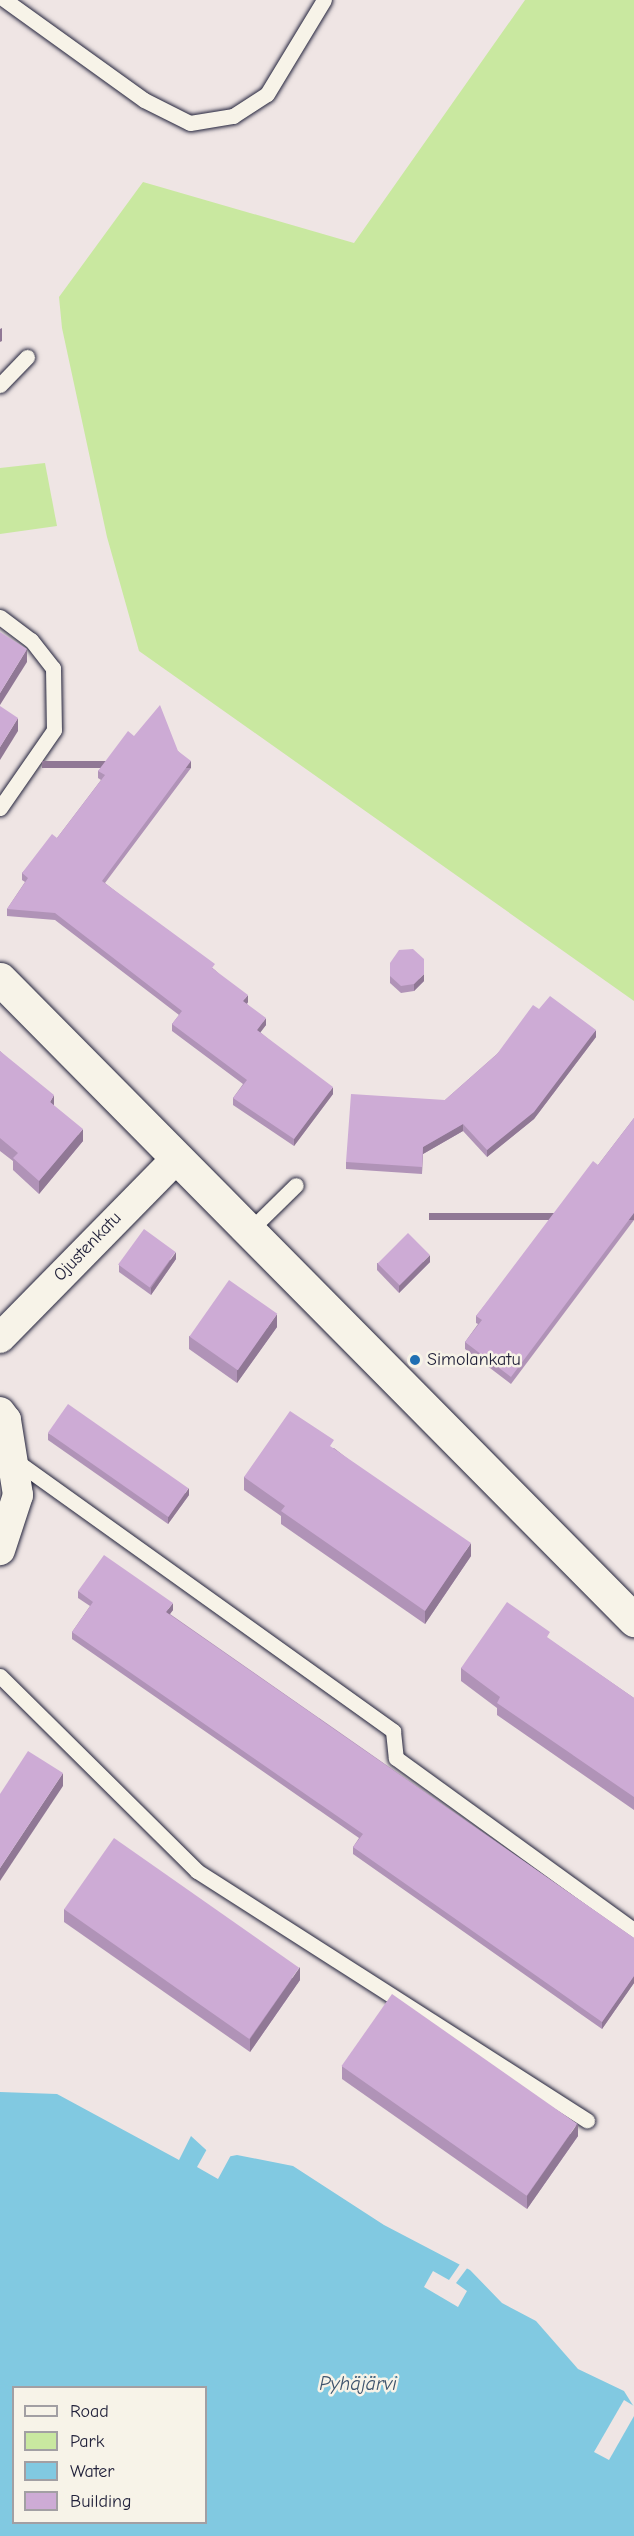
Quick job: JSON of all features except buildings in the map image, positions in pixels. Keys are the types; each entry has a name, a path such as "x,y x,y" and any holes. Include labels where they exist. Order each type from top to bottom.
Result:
{"street":[{"path":"0,979 634,1620"},
{"name":"Ojustenkatu","path":"0,1338 177,1158"},
{"path":"0,1412 12,1458 18,1496 0,1550"}],"lane":[{"path":"5,0 144,100 190,123 233,116 267,94 324,0"},
{"path":"0,385 27,357"},
{"path":"0,617 31,640 52,668 54,730 0,808"},
{"path":"250,1230 296,1185"},
{"path":"12,1458 393,1731 396,1758 634,1930"},
{"path":"0,1676 197,1871 587,2120"}],"green space":[{"path":"525,0 634,0 634,1001 139,651 107,537 62,328 59,297 143,182 354,243"},
{"path":"45,463 57,526 0,534 0,468"}],"water":[{"name":"Pyhäjärvi","path":"0,2092 57,2094 179,2160 191,2136 216,2159 237,2155 293,2166 384,2225 470,2270 502,2303 536,2321 578,2369 624,2391 634,2407 634,2536 0,2536"}],"pier":[{"path":"207,2149 217,2156 231,2155 218,2179 197,2167"},
{"path":"460,2264 468,2267 456,2283 467,2291 458,2307 424,2287 433,2271 449,2280"},
{"path":"624,2400 634,2406 634,2416 609,2460 594,2452"}],"place":[{"name":"Simolankatu","path":"415,1360"}]}
